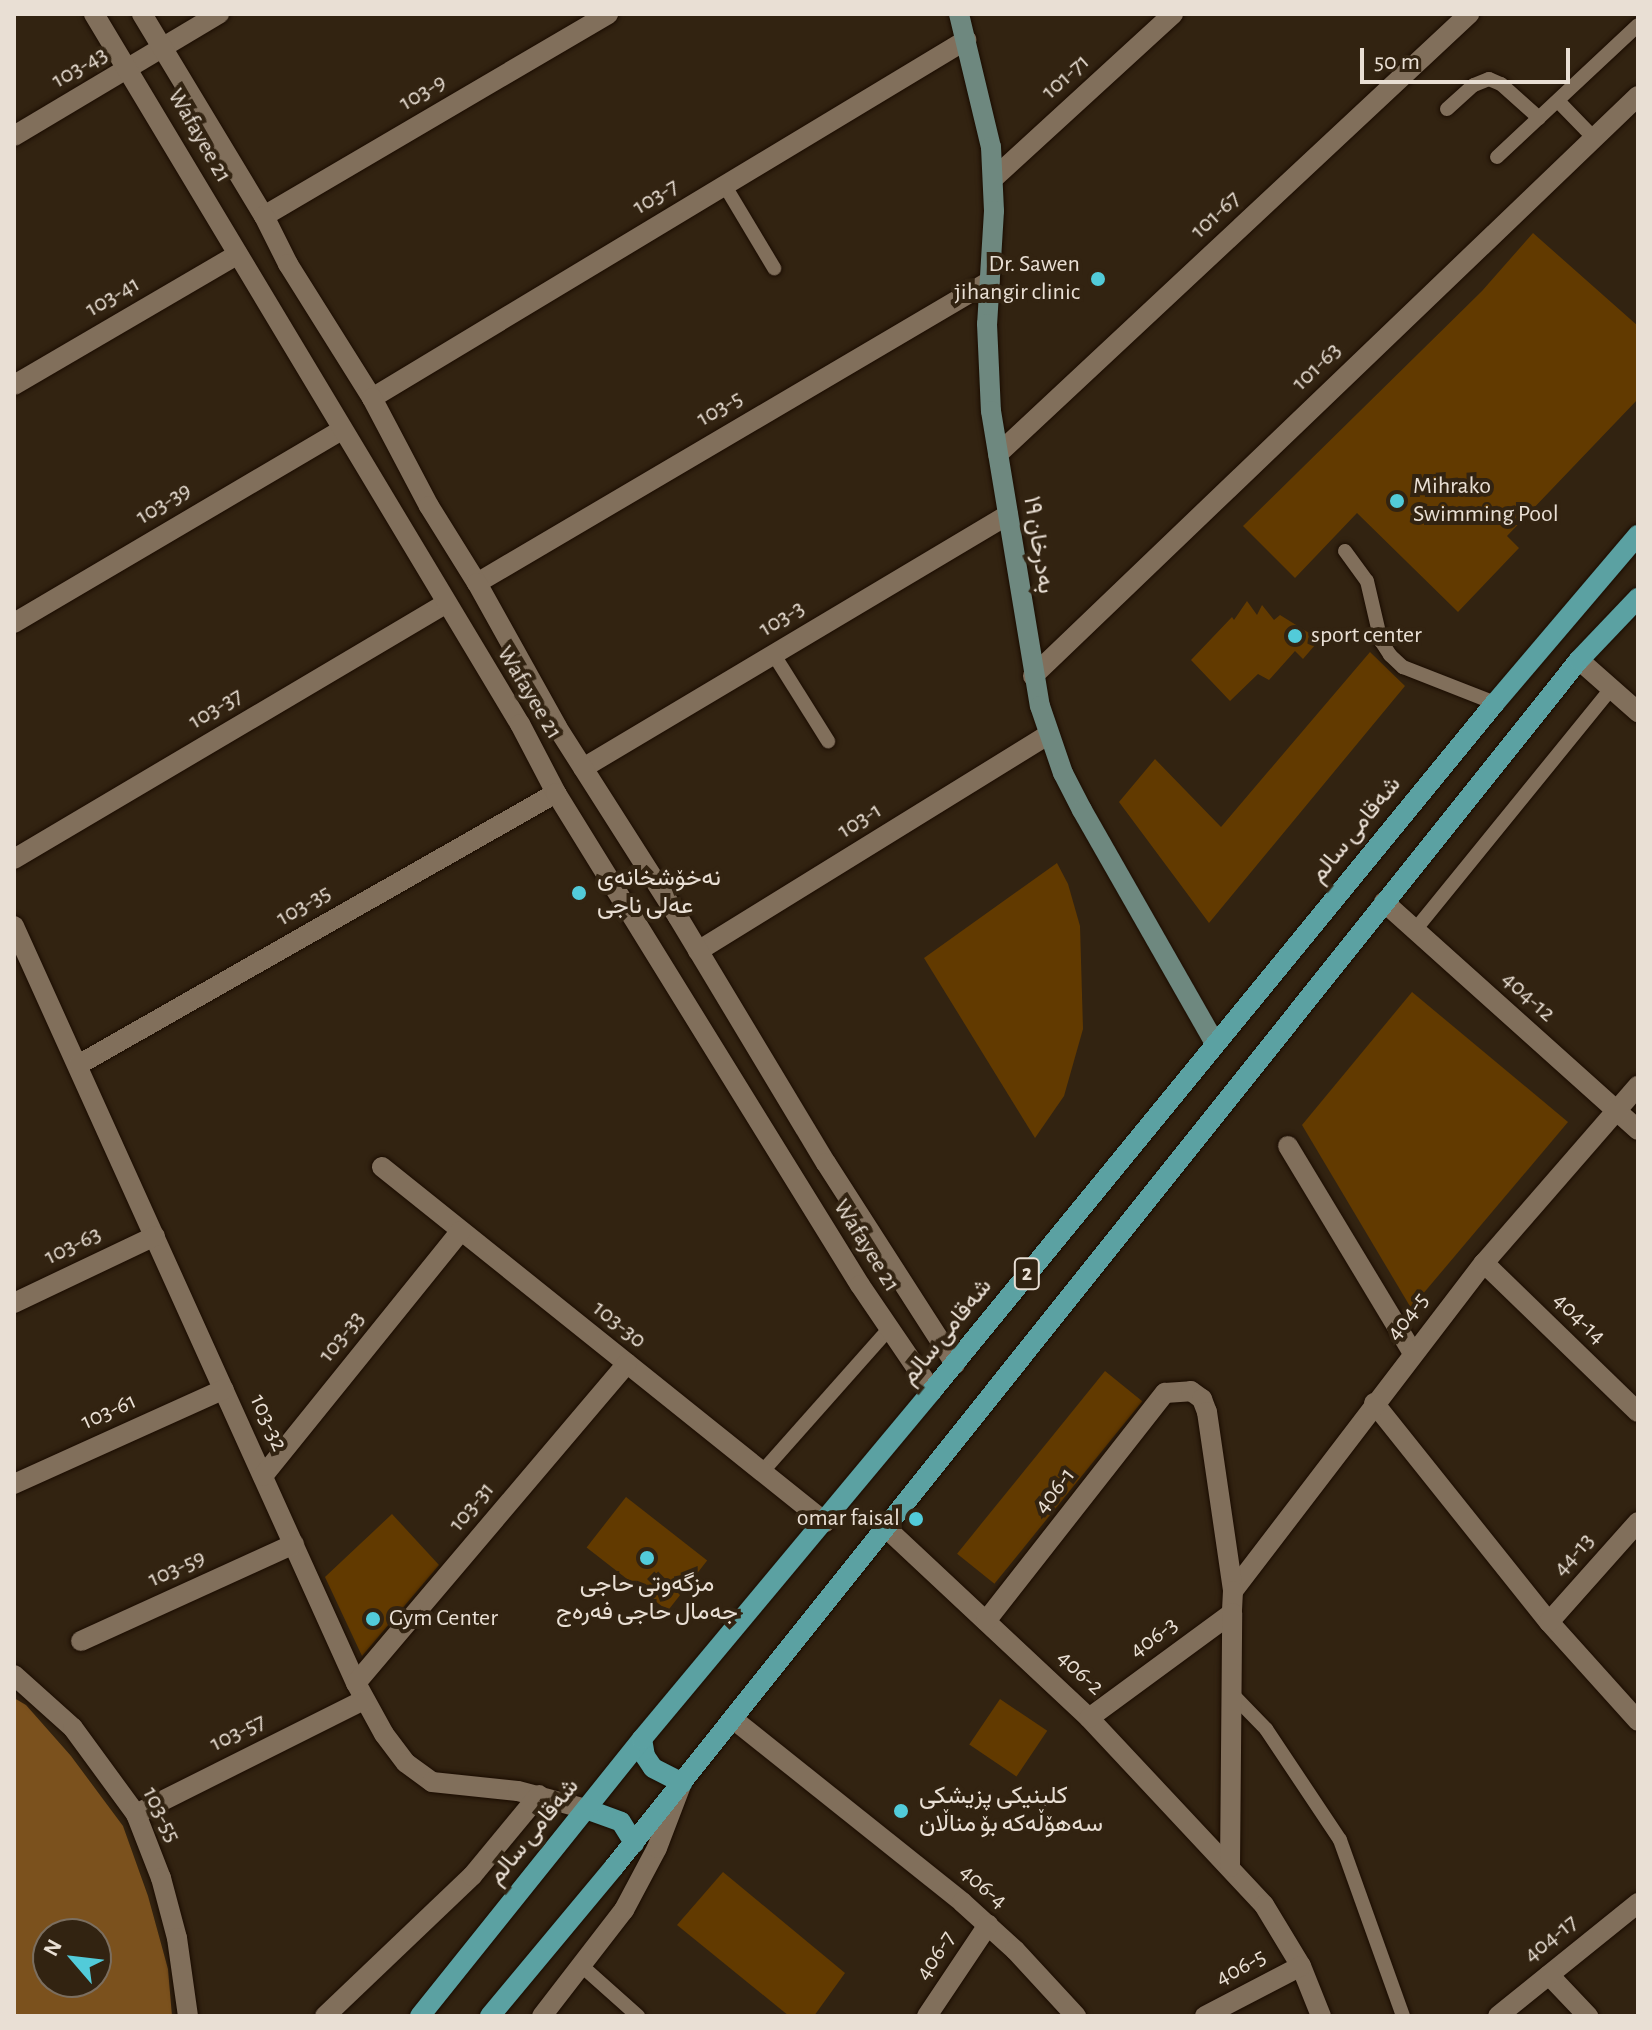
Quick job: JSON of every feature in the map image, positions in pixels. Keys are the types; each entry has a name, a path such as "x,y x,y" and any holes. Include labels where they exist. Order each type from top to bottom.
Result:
{"main road":[{"name":"بەدرخان ١٩","path":"959,14 985,116 994,178 988,368 998,454 1033,676 1048,735 1103,849 1215,1043"},
{"name":"شەقامی سالم","path":"420,2016 642,1739 825,1522 1495,703 1638,535"},
{"name":"2","path":"490,2016 634,1843 884,1526 1579,660 1638,598"},
{"path":"642,1739 645,1756 653,1768 682,1783"},
{"path":"586,1809 621,1822 634,1843"}],"street":[{"name":"Wafayee 21","path":"94,14 445,604 520,724 556,793 889,1329 932,1391"},
{"name":"Wafayee 21","path":"142,14 264,216 288,264 372,398 429,506 583,768 826,1163 955,1364"},
{"name":"103-43","path":"14,136 130,70 219,14"},
{"name":"103-9","path":"264,216 608,14"},
{"name":"101-71","path":"994,178 1173,14"},
{"name":"101-67","path":"998,454 1469,14"},
{"name":"103-7","path":"372,398 966,40"},
{"name":"101-63","path":"1033,676 1638,96"},
{"name":"103-41","path":"14,385 238,254"},
{"name":"103-5","path":"477,583 990,281"},
{"name":"103-39","path":"14,623 341,430"},
{"name":"103-3","path":"583,768 1008,515"},
{"name":"103-37","path":"14,859 445,604"},
{"path":"1579,660 1638,712"},
{"name":"103-1","path":"698,951 1048,735"},
{"name":"103-35","path":"78,1065 556,793"},
{"name":"404-12","path":"1384,902 1638,1130"},
{"name":"103-32","path":"14,926 360,1692 406,1763 432,1782 539,1795 586,1809"},
{"name":"404-5","path":"1233,1591 1484,1263 1638,1086"},
{"path":"1288,1146 1413,1353"},
{"name":"103-30","path":"382,1167 825,1522"},
{"name":"103-33","path":"263,1476 461,1231"},
{"name":"103-63","path":"14,1303 155,1236"},
{"name":"404-14","path":"1484,1263 1638,1412"},
{"name":"103-31","path":"360,1692 627,1364"},
{"name":"103-61","path":"14,1484 224,1389"},
{"name":"406-1","path":"986,1621 1165,1393 1191,1391 1202,1399 1207,1412 1233,1591"},
{"path":"1374,1403 1549,1622 1638,1721"},
{"name":"44-13","path":"1549,1622 1638,1522"},
{"name":"406-2","path":"884,1526 1089,1718 1264,1905 1301,1966 1321,2016"},
{"name":"103-59","path":"81,1641 294,1544"},
{"path":"1230,1867 1233,1591"},
{"name":"406-3","path":"1089,1718 1232,1613"},
{"name":"103-55","path":"14,1675 73,1728 136,1814 161,1878 177,1938 188,2016"},
{"name":"103-57","path":"136,1814 360,1692"},
{"name":"406-4","path":"733,1719 988,1925 1076,2016"},
{"path":"542,2016 583,1967 641,1880 682,1783"},
{"path":"325,2016 472,1876 539,1795"},
{"name":"404-17","path":"1498,2016 1638,1903"},
{"name":"406-7","path":"927,2016 988,1925"},
{"name":"406-5","path":"1205,2016 1301,1966"},
{"path":"1549,1975 1588,2016"}],"lane":[{"path":"1497,157 1638,25"},
{"path":"1447,109 1474,85 1489,79 1501,84 1539,118"},
{"path":"1558,101 1594,138"},
{"path":"725,186 774,268"},
{"path":"1345,551 1367,581 1381,641 1390,655 1403,667 1495,703"},
{"path":"774,655 828,741"},
{"path":"1415,930 1611,689"},
{"path":"762,1472 889,1329"},
{"path":"1232,1694 1266,1729 1340,1840 1403,2016"},
{"path":"583,1967 638,2016"}],"shaded area":[{"path":"14,1698 26,1705 71,1756 123,1826 148,1896 168,1969 172,2016 14,2016"}],"building":[{"path":"1533,233 1638,326 1638,399 1507,536 1519,548 1458,612 1357,513 1295,578 1243,526 1482,291"},
{"path":"1247,601 1257,615 1262,605 1274,620 1280,615 1309,633 1315,645 1303,659 1295,651 1269,680 1258,674 1230,701 1191,660 1232,617 1234,620"},
{"path":"1370,652 1405,686 1209,923 1119,802 1155,759 1221,827"},
{"path":"1057,863 1068,884 1080,926 1083,1029 1064,1096 1035,1138 924,958"},
{"path":"1412,992 1568,1122 1411,1308 1302,1125"},
{"path":"1105,1371 1142,1401 994,1584 957,1554"},
{"path":"626,1497 707,1560 668,1611 587,1547"},
{"name":"Gym Center","path":"392,1514 439,1565 362,1656 325,1577"},
{"path":"1000,1699 1047,1731 1016,1776 969,1745"},
{"path":"723,1872 845,1973 814,2016 789,2016 677,1925"}],"place":[{"name":"Dr. Sawen jihangir clinic","path":"1098,279"},
{"name":"Mihrako Swimming Pool","path":"1397,501"},
{"name":"sport center","path":"1295,636"},
{"name":"نەخۆشخانەی عەلی ناجی","path":"579,893"},
{"name":"omar faisal","path":"916,1519"},
{"name":"مزگه‌وتی حاجی جەمال حاجی فەرەج","path":"647,1558"},
{"name":"Gym Center","path":"373,1619"},
{"name":"کلینیکی پزیشکی سەهۆڵەکە بۆ مناڵان","path":"901,1811"}]}
